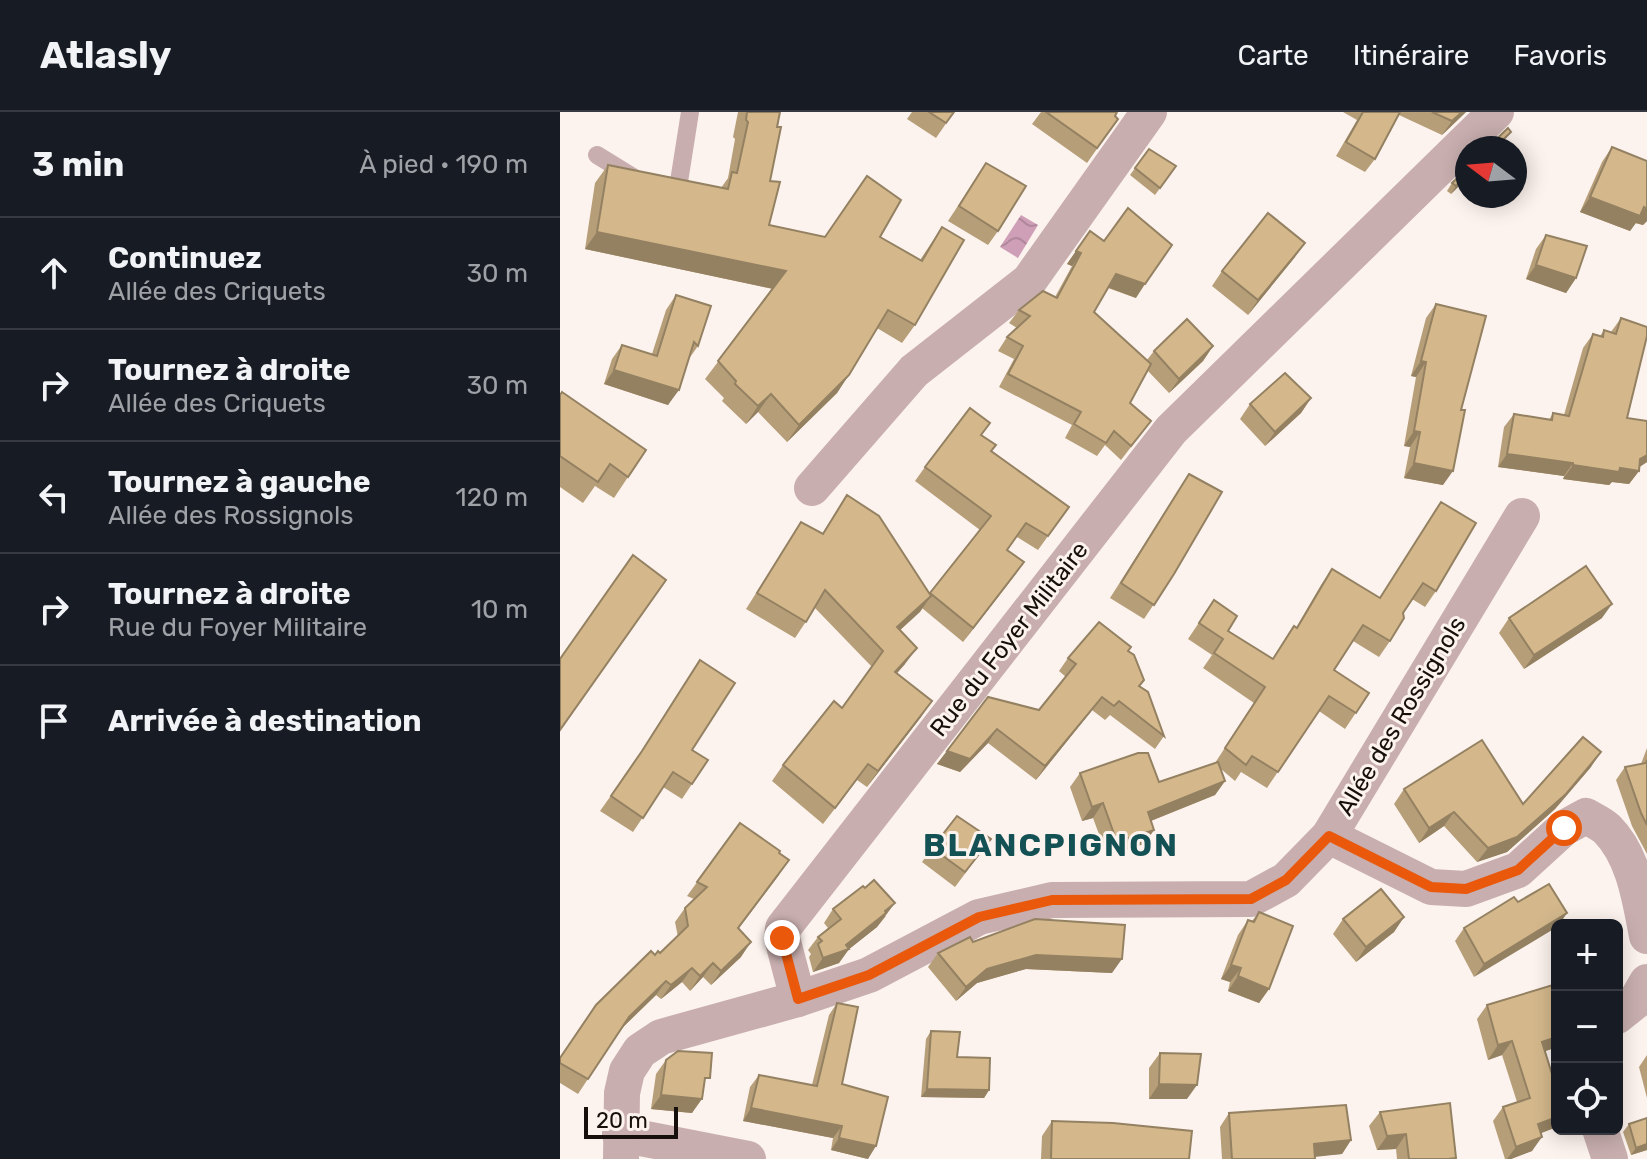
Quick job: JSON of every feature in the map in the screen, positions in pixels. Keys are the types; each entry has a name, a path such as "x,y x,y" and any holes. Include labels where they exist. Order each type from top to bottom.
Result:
{"street":[{"path":"812,488 914,371 1029,281 1149,112"},
{"name":"Rue du Foyer Militaire","path":"798,999 782,938 783,928 1171,430 1496,112"},
{"name":"Allée des Rossignols","path":"798,999 869,975 979,917 1052,900 1251,899 1286,880 1329,836 1522,516"},
{"path":"1329,836 1431,887 1466,889 1518,870 1564,828 1586,816 1606,828 1626,854 1647,936"},
{"path":"1623,1011 1636,1001 1647,982"},
{"path":"748,1159 620,1146 622,1093 627,1071 640,1051 661,1037 798,999"},
{"path":"1602,1135 1610,1159"}],"lane":[{"path":"597,155 635,179 678,188 690,112"}],"water":[{"path":"1021,215 1038,225 1018,258 1000,247"}],"building":[{"path":"747,112 780,112 777,127 781,127 770,181 780,182 769,225 825,237 867,176 901,200 880,237 922,261 942,227 964,240 915,325 888,310 849,375 799,425 771,394 758,406 735,384 736,381 718,361 786,271 597,232 608,165 728,189 732,172 737,173 748,122"},
{"path":"929,112 954,112 946,123"},
{"path":"1046,112 1117,112 1115,116 1118,119 1097,148"},
{"path":"1363,112 1400,112 1375,159 1346,142"},
{"path":"1432,112 1462,112 1452,121"},
{"path":"1508,128 1511,132 1507,136 1500,136"},
{"path":"1612,147 1647,161 1647,209 1644,207 1640,216 1590,197"},
{"path":"1149,149 1176,166 1160,188 1135,168"},
{"path":"986,163 1026,186 998,231 959,206"},
{"path":"1128,208 1172,245 1145,284 1116,274 1094,312 1151,364 1130,403 1151,421 1131,446 1114,431 1106,443 1074,424 1081,412 1008,374 1023,346 1007,337 1030,316 1019,310 1043,291 1057,298 1081,253 1076,251 1090,231 1104,241"},
{"path":"1268,213 1305,243 1258,300 1222,271"},
{"path":"1546,235 1587,246 1576,278 1536,265"},
{"path":"676,295 711,306 698,346 694,342 679,390 614,370 622,345 657,356"},
{"path":"1436,304 1486,316 1461,410 1465,410 1453,471 1414,463 1420,432 1414,431 1426,362 1421,361"},
{"path":"1621,318 1647,327 1627,418 1647,421 1647,455 1640,459 1639,471 1620,468 1619,472 1507,454 1514,414 1552,420 1553,413 1569,416 1593,334 1603,337 1604,330 1616,334"},
{"path":"1187,319 1213,346 1179,379 1154,351"},
{"path":"1285,373 1311,398 1275,432 1250,404"},
{"path":"562,392 646,450 628,477 610,464 598,482 560,456"},
{"path":"970,408 990,423 981,435 996,445 991,451 1069,507 1048,536 1026,523 1007,550 1024,562 973,628 930,593 991,516 925,467"},
{"path":"1189,474 1222,492 1154,605 1121,583"},
{"path":"847,495 879,516 931,596 897,627 917,648 895,672 932,701 878,771 868,764 835,808 783,765 834,701 842,708 883,651 825,590 806,622 757,593 801,522 823,534"},
{"path":"1441,502 1476,523 1436,591 1423,583 1403,613 1404,618 1390,641 1363,625 1334,670 1369,693 1356,713 1329,696 1278,772 1252,756 1246,765 1225,748 1265,687 1214,653 1223,639 1199,623 1214,600 1237,616 1228,631 1273,659 1294,626 1297,628 1332,569 1380,598"},
{"path":"633,555 666,580 560,730 560,659"},
{"path":"1586,566 1612,604 1534,655 1509,618"},
{"path":"1099,622 1131,647 1128,651 1134,655 1144,680 1139,686 1148,692 1164,736 1119,701 1114,706 1102,697 1045,766 997,729 970,759 947,751 988,697 1039,710 1076,664 1068,658"},
{"path":"700,660 735,683 692,750 708,760 692,784 673,772 643,818 611,796"},
{"path":"1583,737 1601,752 1566,794 1517,837 1488,848 1454,812 1429,828 1404,789 1482,740 1523,804"},
{"path":"1138,753 1148,753 1159,782 1218,762 1225,781 1148,812 1154,830 1117,842 1103,803 1092,807 1080,773"},
{"path":"1647,760 1647,825 1625,767 1646,763"},
{"path":"957,816 991,839 965,872 932,848"},
{"path":"740,823 789,860 738,928 751,942 721,971 713,963 700,976 692,968 671,985 666,981 629,1017 588,1079 560,1063 560,1058 596,1005 651,951 655,955 658,951 660,953 688,926 685,908 707,887 697,882"},
{"path":"874,880 895,903 846,945 849,949 823,958 818,944 822,941 818,937 841,919 833,909"},
{"path":"1549,884 1567,913 1551,919 1551,923 1484,964 1464,928 1514,897 1518,902"},
{"path":"1381,889 1404,917 1366,947 1343,919"},
{"path":"1259,912 1293,926 1269,989 1238,976 1241,968 1231,965 1248,920 1254,922"},
{"path":"1035,919 1125,925 1122,959 1036,955 987,969 966,987 938,953 970,937 973,942"},
{"path":"1551,986 1551,1039 1542,1042 1551,1071 1551,1119 1538,1124 1542,1137 1516,1147 1503,1107 1530,1098 1512,1041 1498,1045 1487,1005"},
{"path":"837,1003 858,1007 842,1084 888,1097 876,1146 839,1138 842,1126 751,1108 759,1075 817,1086"},
{"path":"931,1031 960,1032 957,1057 990,1058 989,1090 927,1089"},
{"path":"678,1051 712,1053 710,1078 705,1078 702,1099 661,1095 666,1060"},
{"path":"1160,1053 1201,1054 1197,1085 1159,1084"},
{"path":"1450,1103 1456,1158 1409,1159 1406,1134 1387,1136 1380,1112"},
{"path":"1346,1105 1351,1140 1314,1144 1315,1159 1232,1159 1229,1113"},
{"path":"1647,1118 1647,1144 1636,1148 1629,1124"},
{"path":"1052,1121 1192,1131 1189,1159 1051,1159"}],"district":[{"name":"BLANCPIGNON","path":"1051,845"}],"route":[{"path":"782,938 798,999 869,975 979,917 1052,900 1251,899 1286,880 1329,836 1431,887 1466,889 1518,870 1564,828"}]}
